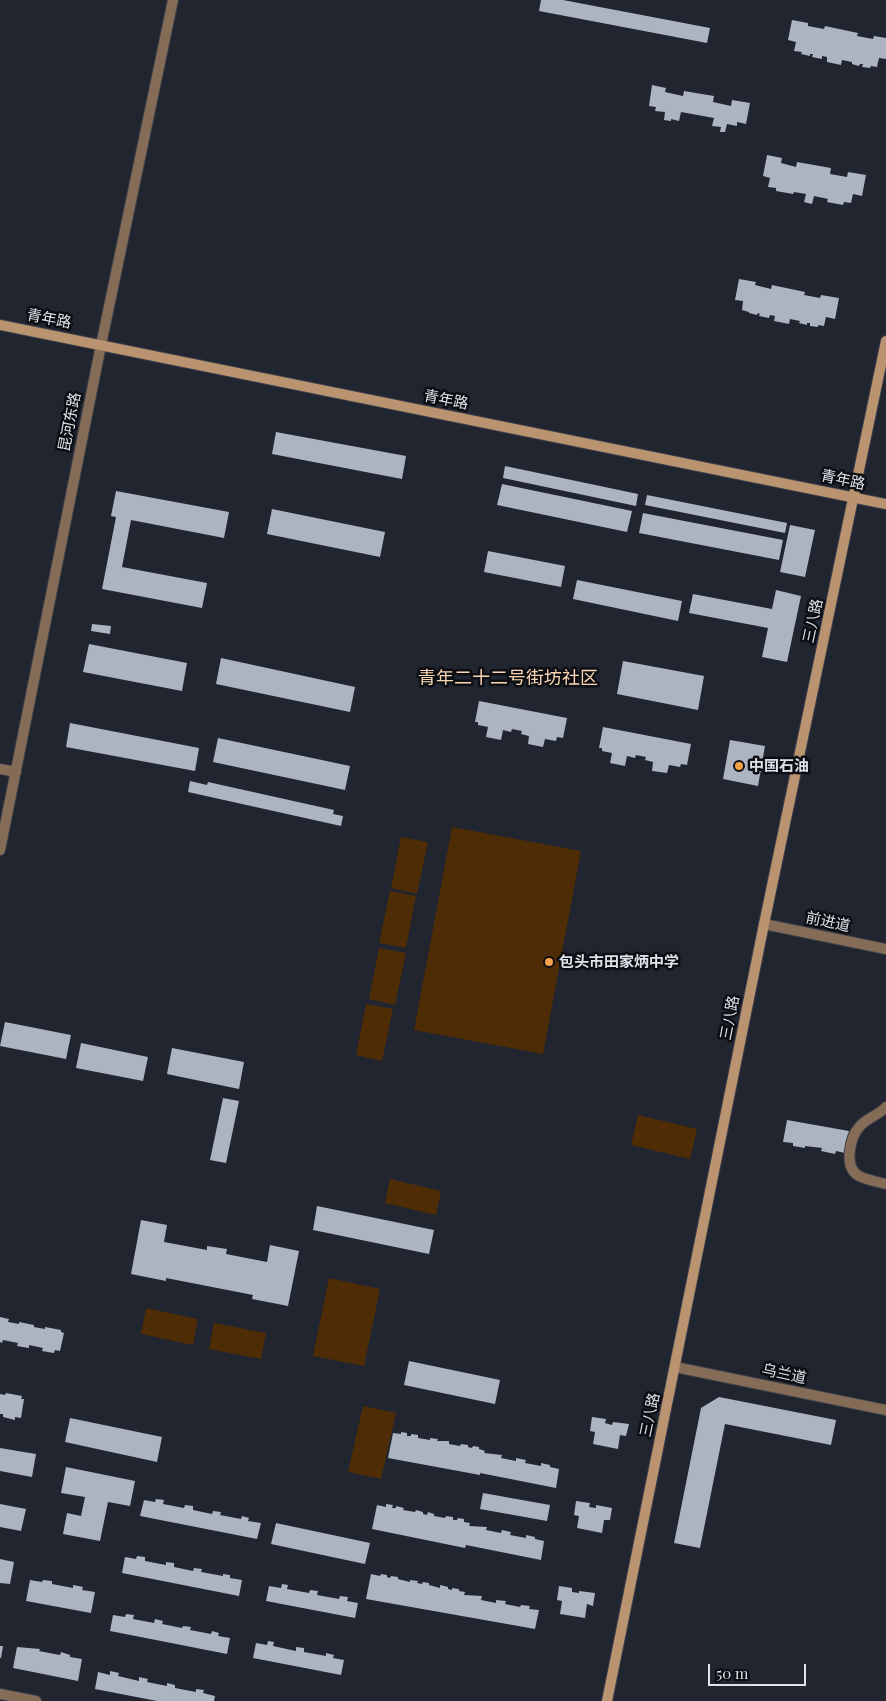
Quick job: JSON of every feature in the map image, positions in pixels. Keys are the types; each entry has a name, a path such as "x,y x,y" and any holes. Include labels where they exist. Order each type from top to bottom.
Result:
{"main road":[{"name":"青年路","path":"0,325 886,504"},
{"name":"三八路","path":"607,1701 764,924 886,341"}],"street":[{"name":"昆河东路","path":"0,850 101,345 173,0"},
{"path":"0,769 16,772"},
{"name":"前进道","path":"764,924 886,949"},
{"path":"886,1107 861,1125 853,1137 850,1153 852,1170 859,1176 886,1184"},
{"name":"乌兰道","path":"675,1367 886,1410"},
{"path":"0,1694 36,1701"}],"shaded area":[{"path":"452,827 581,851 543,1054 414,1030"},
{"path":"401,837 428,842 417,894 391,888"},
{"path":"390,891 416,896 406,948 379,943"},
{"path":"379,948 406,953 395,1005 369,999"},
{"path":"366,1004 393,1009 382,1061 356,1055"},
{"path":"638,1115 697,1129 690,1159 631,1145"},
{"path":"390,1179 441,1191 436,1215 385,1203"},
{"path":"329,1278 380,1289 364,1366 313,1356"},
{"path":"146,1308 198,1319 193,1345 141,1334"},
{"path":"214,1323 266,1333 261,1359 209,1349"},
{"path":"363,1406 396,1413 381,1479 348,1472"}],"building":[{"path":"541,0 563,0 710,28 707,43 539,11"},
{"path":"792,20 808,23 808,26 824,29 825,26 858,33 857,36 873,39 874,36 886,38 886,59 879,58 877,67 871,66 870,68 862,67 863,64 859,66 842,60 841,65 827,62 827,57 822,56 822,59 812,57 813,54 810,54 810,56 801,54 802,52 794,51 796,42 788,40"},
{"path":"652,85 666,88 665,92 683,96 684,91 714,96 713,102 731,106 732,100 750,103 746,124 737,122 737,126 727,124 725,132 720,132 721,127 712,126 714,118 681,112 679,121 664,120 665,112 655,111 656,107 649,106"},
{"path":"767,155 782,158 781,163 796,167 797,162 831,168 830,174 847,177 848,172 866,175 862,196 853,194 851,203 844,202 843,205 827,202 828,199 814,196 812,204 804,202 806,194 776,191 776,188 768,187 770,178 763,176"},
{"path":"739,279 756,282 755,285 771,289 772,285 805,292 804,295 820,298 821,295 839,298 835,319 826,317 824,326 818,325 818,327 810,326 810,323 807,323 807,325 790,319 789,324 774,321 775,316 770,315 769,318 759,316 760,314 758,313 757,315 749,313 742,310 743,301 735,300"},
{"path":"276,432 406,456 402,479 272,454"},
{"path":"505,466 638,494 636,506 503,478"},
{"path":"502,484 632,511 627,532 497,505"},
{"path":"116,491 229,512 224,538 131,520 122,567 207,583 202,608 102,589 116,517 111,516"},
{"path":"647,495 787,523 785,533 645,505"},
{"path":"272,509 385,532 380,557 267,534"},
{"path":"643,513 783,540 779,560 639,533"},
{"path":"790,525 815,530 805,577 780,572"},
{"path":"488,551 565,566 561,587 484,572"},
{"path":"577,580 682,601 678,621 573,599"},
{"path":"776,590 801,596 787,662 762,657 768,628 689,613 693,594 772,609"},
{"path":"92,624 111,626 110,634 91,631"},
{"path":"89,644 187,663 182,691 83,672"},
{"path":"221,658 355,687 350,712 216,684"},
{"path":"623,661 704,676 698,710 617,694"},
{"path":"479,701 567,718 563,738 557,737 556,741 545,739 543,747 528,744 529,736 521,734 522,731 512,729 511,732 503,730 501,740 486,737 488,727 478,725 478,722 475,722"},
{"path":"70,723 199,748 195,771 66,747"},
{"path":"603,727 691,744 687,765 681,764 680,767 669,765 667,773 652,771 653,762 645,760 646,757 636,755 635,758 627,756 625,766 610,763 612,753 602,751 602,748 599,748"},
{"path":"218,738 350,766 345,790 213,762"},
{"path":"730,740 765,746 758,786 723,779"},
{"path":"190,781 207,785 208,782 334,810 333,814 343,816 341,826 188,792"},
{"path":"5,1022 71,1035 66,1059 0,1046"},
{"path":"81,1043 148,1057 143,1081 76,1068"},
{"path":"172,1048 244,1062 239,1089 167,1074"},
{"path":"223,1098 239,1101 226,1163 210,1160"},
{"path":"787,1120 849,1131 845,1153 836,1151 835,1154 821,1151 822,1148 805,1146 805,1148 793,1146 793,1143 783,1142"},
{"path":"317,1206 434,1230 429,1254 313,1230"},
{"path":"141,1220 167,1225 164,1242 207,1250 207,1246 227,1249 226,1254 267,1262 270,1245 299,1251 288,1306 252,1299 253,1295 166,1278 166,1281 131,1274"},
{"path":"0,1317 9,1319 8,1322 19,1324 19,1322 34,1325 34,1327 61,1330 64,1333 60,1351 55,1350 54,1353 42,1351 43,1348 29,1345 29,1348 17,1346 18,1343 3,1340 2,1343 0,1342"},
{"path":"409,1361 500,1380 495,1404 404,1385"},
{"path":"6,1393 22,1396 21,1399 24,1399 21,1418 15,1417 15,1420 3,1417 3,1414 0,1414 0,1394 5,1395"},
{"path":"719,1397 836,1420 831,1445 725,1424 700,1548 674,1543 701,1408"},
{"path":"592,1417 606,1419 605,1423 612,1425 613,1422 629,1424 626,1436 620,1435 618,1449 593,1444 595,1432 590,1431"},
{"path":"70,1418 162,1437 157,1462 65,1442"},
{"path":"401,1432 407,1433 407,1436 411,1436 411,1434 418,1435 418,1438 449,1441 449,1444 468,1445 468,1447 472,1448 473,1446 479,1447 479,1449 485,1451 484,1453 502,1455 501,1458 516,1461 516,1458 526,1460 525,1463 541,1466 541,1463 550,1465 550,1467 559,1469 556,1488 388,1458 393,1433 401,1434"},
{"path":"0,1448 36,1454 32,1477 0,1471"},
{"path":"66,1467 135,1481 130,1506 108,1502 100,1541 63,1534 67,1513 81,1516 85,1497 61,1493"},
{"path":"483,1493 550,1505 547,1521 480,1509"},
{"path":"156,1499 164,1500 163,1504 184,1508 185,1505 193,1506 193,1510 212,1514 213,1511 221,1512 220,1515 241,1519 242,1516 249,1518 248,1521 261,1523 257,1539 140,1516 144,1500 155,1502"},
{"path":"576,1501 590,1503 589,1507 596,1508 596,1505 612,1508 610,1520 604,1520 602,1533 577,1528 579,1516 574,1515"},
{"path":"0,1504 26,1509 21,1531 0,1527"},
{"path":"386,1504 393,1505 392,1508 396,1508 396,1506 404,1508 403,1510 415,1512 416,1510 427,1515 428,1512 434,1514 434,1516 453,1517 453,1520 458,1518 464,1519 464,1522 470,1523 469,1526 487,1527 486,1530 501,1533 502,1530 511,1532 510,1535 526,1538 526,1535 535,1537 535,1539 544,1541 541,1560 466,1545 465,1548 372,1529 377,1505 386,1507"},
{"path":"276,1523 370,1543 365,1564 271,1544"},
{"path":"137,1556 145,1557 145,1561 166,1565 166,1562 174,1563 174,1567 193,1571 194,1568 202,1569 201,1572 223,1576 223,1574 230,1575 230,1578 242,1580 239,1596 122,1573 125,1557 136,1559"},
{"path":"0,1559 14,1562 10,1584 0,1583"},
{"path":"371,1574 387,1575 390,1578 391,1576 398,1577 398,1579 410,1582 410,1580 418,1581 417,1583 422,1584 423,1582 429,1583 429,1585 440,1588 440,1585 452,1590 452,1588 459,1589 459,1591 465,1592 464,1595 482,1596 481,1600 496,1603 496,1600 506,1601 505,1604 520,1607 521,1605 530,1606 529,1609 539,1610 535,1629 366,1599"},
{"path":"30,1580 52,1581 52,1584 73,1588 73,1585 83,1587 82,1590 95,1592 91,1613 26,1601"},
{"path":"282,1584 288,1585 287,1589 309,1593 310,1590 318,1591 317,1595 339,1599 340,1596 348,1597 347,1601 358,1603 355,1618 266,1601 269,1586 281,1588"},
{"path":"559,1586 572,1588 572,1592 595,1593 593,1606 587,1604 585,1618 560,1614 562,1601 557,1600"},
{"path":"126,1614 134,1615 133,1619 154,1623 155,1619 163,1621 162,1624 182,1628 183,1626 191,1627 190,1630 211,1634 212,1631 219,1633 218,1636 230,1638 227,1654 110,1631 113,1615 125,1617"},
{"path":"268,1641 274,1642 273,1646 296,1651 296,1647 304,1648 304,1652 326,1656 326,1653 334,1655 333,1658 344,1660 341,1675 253,1658 256,1643 267,1645"},
{"path":"0,1646 3,1646 1,1658 0,1658"},
{"path":"17,1647 40,1649 39,1651 60,1655 61,1652 70,1655 70,1657 82,1659 78,1681 13,1668"},
{"path":"110,1671 119,1673 118,1676 139,1681 139,1677 148,1679 147,1682 167,1686 167,1683 175,1685 175,1688 196,1692 196,1689 204,1690 203,1693 215,1696 214,1701 157,1701 95,1689 98,1672 110,1675"}],"place":[{"name":"中国石油","path":"739,766"},
{"name":"包头市田家炳中学","path":"549,962"}],"district":[{"name":"青年二十二号街坊社区","path":"508,678"}]}
